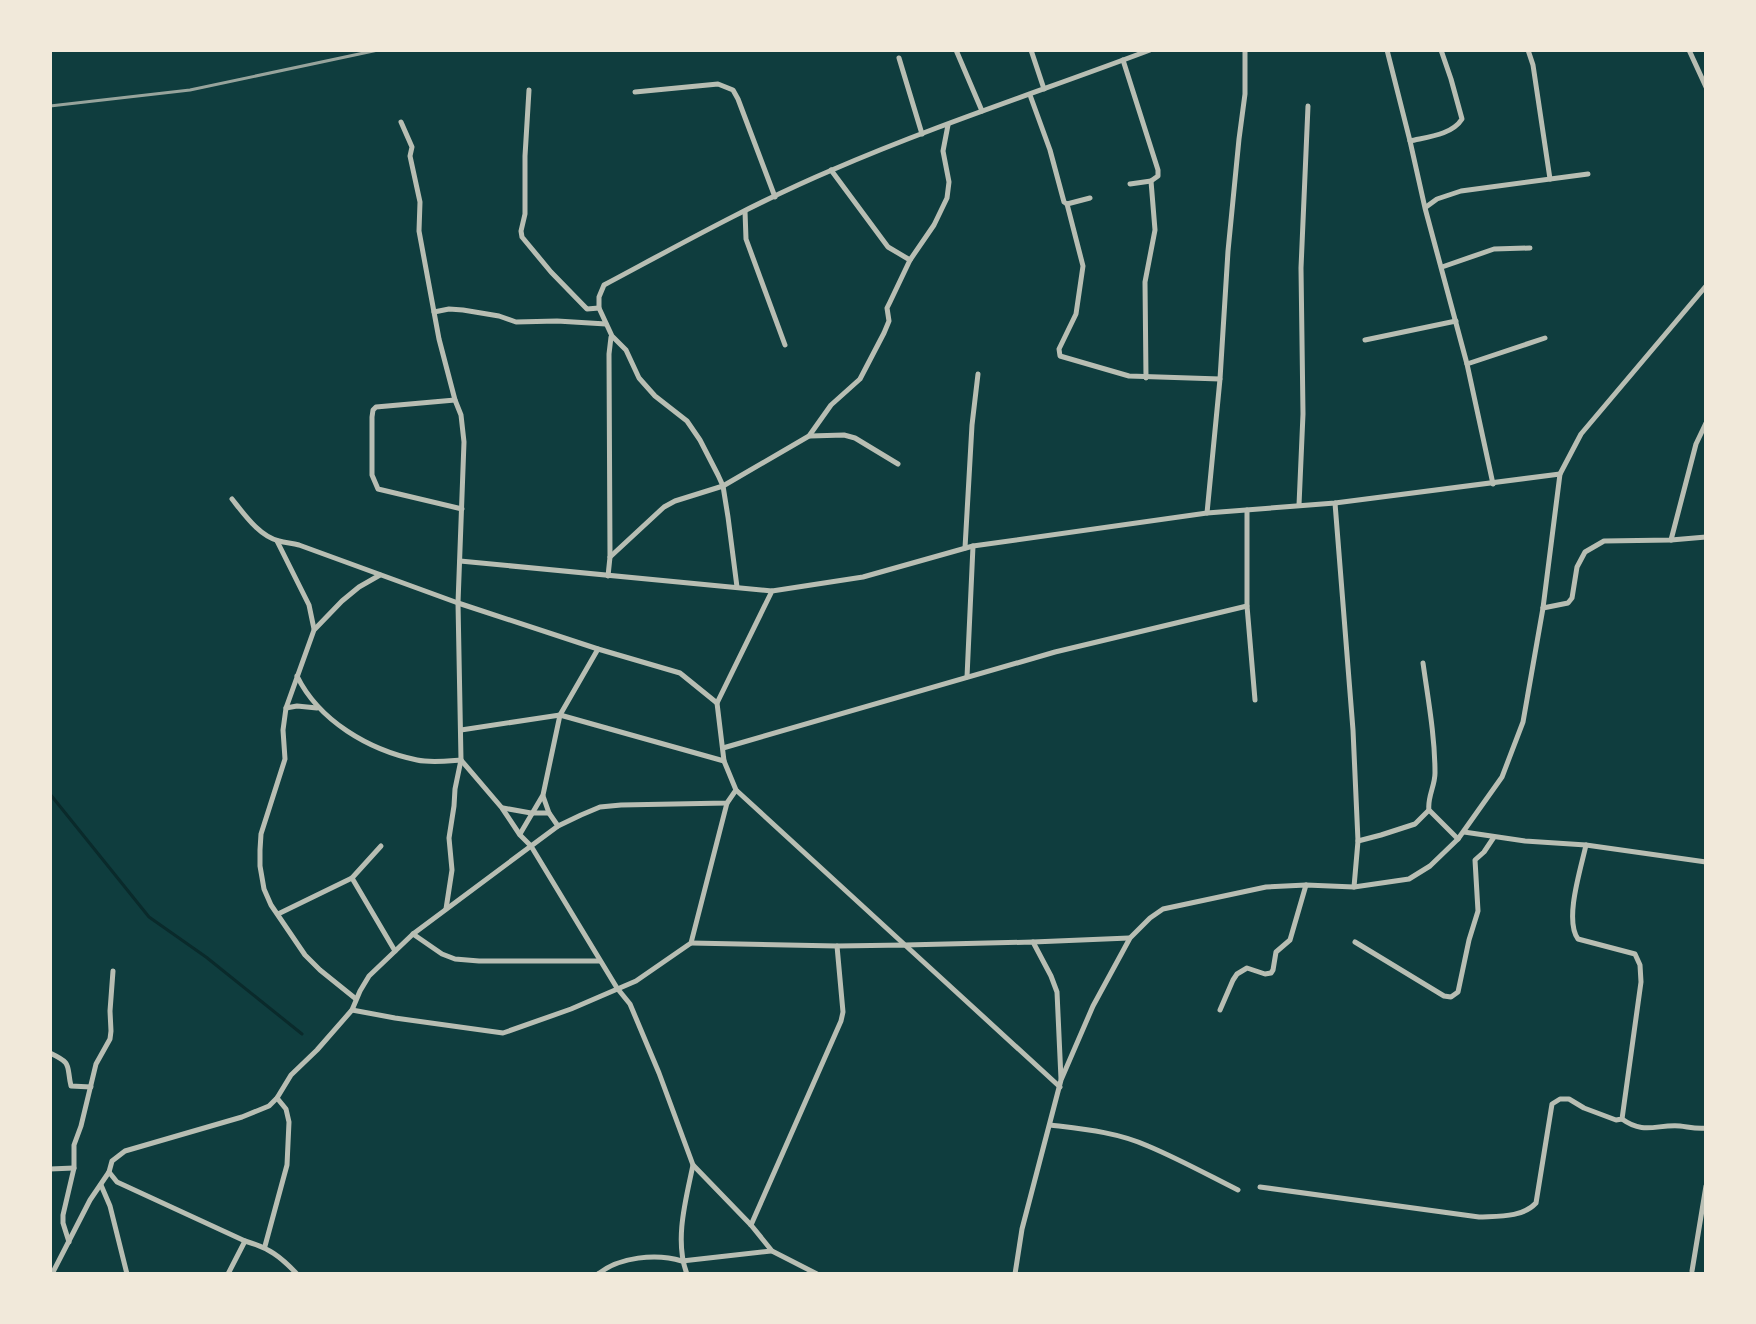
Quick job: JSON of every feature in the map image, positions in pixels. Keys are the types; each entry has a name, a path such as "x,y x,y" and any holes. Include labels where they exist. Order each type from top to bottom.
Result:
{"street":[{"path":"956,50 982,111"},
{"path":"1031,50 1044,89"},
{"path":"1207,513 1229,237 1245,94 1245,50"},
{"path":"1387,50 1467,364 1493,484"},
{"path":"1410,141 1452,129 1462,119 1441,50"},
{"path":"1528,50 1533,65 1550,179"},
{"path":"1689,50 1706,87"},
{"path":"737,587 723,486 687,421 655,396 639,378 626,350 612,336 599,308 604,285 831,170 1147,51"},
{"path":"899,58 922,134"},
{"path":"1123,60 1158,170 1158,176 1151,181 1130,184"},
{"path":"635,92 718,84 733,90 775,197"},
{"path":"529,90 522,237 587,309 599,308"},
{"path":"1030,95 1067,204 1083,266 1076,314 1058,353 1060,356 1129,376 1220,379"},
{"path":"1299,505 1303,414 1301,268 1308,106"},
{"path":"401,122 412,147 410,156 420,202 419,231 434,312 461,415 464,442 458,603 461,760 449,838 452,870 446,909"},
{"path":"610,557 664,507 723,486 809,436 831,405 860,379 889,321 887,308 910,260 934,225 947,198 949,182 943,151 949,124"},
{"path":"831,170 888,247 910,260"},
{"path":"1425,208 1437,199 1461,191 1588,174"},
{"path":"1146,378 1145,282 1155,230 1151,181"},
{"path":"1067,204 1090,198"},
{"path":"745,211 746,239 785,345"},
{"path":"1442,267 1494,249 1530,248"},
{"path":"1015,1274 1022,1229 1060,1084 1093,1006 1130,938 1150,918 1163,909 1266,887 1354,887 1409,879 1430,866 1464,832 1502,777 1523,722 1543,608 1560,474 1581,434 1706,286"},
{"path":"434,312 449,309 490,313 516,322 607,324"},
{"path":"1365,340 1456,321"},
{"path":"608,576 609,354 612,336"},
{"path":"1467,364 1545,338"},
{"path":"965,548 978,374"},
{"path":"455,400 376,407 372,417 372,475 378,489 462,509"},
{"path":"1671,540 1696,444 1706,423"},
{"path":"809,436 844,435 855,438 898,464"},
{"path":"460,561 772,591 863,577 973,546 1207,513 1335,503 1560,474"},
{"path":"232,499 249,520 277,541 299,545 458,603 680,673 717,703"},
{"path":"1335,503 1352,716 1358,841 1354,887"},
{"path":"1247,510 1247,606 1255,700"},
{"path":"1543,608 1568,603 1572,598 1577,567 1585,552 1604,541 1706,537"},
{"path":"277,541 309,605 314,630"},
{"path":"967,677 973,546"},
{"path":"356,999 305,955 278,914 264,889 260,850 261,834 285,759 283,730 286,708 314,630 342,601 380,575"},
{"path":"772,591 717,703 724,761 736,790 1060,1084"},
{"path":"723,748 1055,652 1247,606"},
{"path":"520,835 543,795 560,715 598,649"},
{"path":"1423,663 1435,777 1427,806 1458,839"},
{"path":"296,676 319,709 353,735 418,760 461,760 531,846 600,961 630,1004 693,1165 772,1251 817,1274"},
{"path":"286,708 319,709"},
{"path":"460,730 560,715 724,761"},
{"path":"691,943 727,803 736,790"},
{"path":"543,795 549,813 558,826"},
{"path":"52,1274 90,1200 109,1172 112,1161 125,1151 242,1117 269,1106 291,1075 352,1010 369,976 413,934 558,826 610,806 727,803"},
{"path":"502,808 549,813"},
{"path":"1358,841 1415,824 1429,810"},
{"path":"1464,832 1706,862"},
{"path":"1355,942 1444,996 1451,997 1458,992 1478,911 1475,860 1494,837"},
{"path":"1586,845 1573,912 1574,933 1578,939 1635,954 1640,965 1641,982 1622,1119"},
{"path":"278,914 352,878 381,846"},
{"path":"352,878 395,951"},
{"path":"1220,1010 1237,974 1247,968 1271,973 1276,952 1290,940 1306,885"},
{"path":"413,934 455,959 600,961"},
{"path":"352,1010 503,1033 571,1009 636,981 691,943 837,946 1130,938"},
{"path":"1033,942 1057,992 1060,1084"},
{"path":"751,1225 841,1021 843,1012 837,946"},
{"path":"69,1243 63,1215 74,1168 74,1145 96,1064 110,1039 113,971"},
{"path":"50,1053 68,1063 71,1086 91,1087"},
{"path":"265,1247 287,1165 289,1122 286,1109 277,1098"},
{"path":"1260,1187 1479,1217 1510,1215 1529,1211 1536,1203 1552,1104 1560,1099 1569,1099 1584,1108 1644,1128 1677,1125 1706,1128"},
{"path":"1050,1125 1091,1130 1148,1146 1238,1190"},
{"path":"687,1274 682,1261 685,1205 693,1165"},
{"path":"50,1169 74,1168"},
{"path":"109,1172 117,1182 245,1241 265,1247 297,1274"},
{"path":"101,1184 110,1206 127,1274"},
{"path":"1692,1271 1706,1186"},
{"path":"228,1274 245,1241"},
{"path":"598,1274 617,1263 640,1259 669,1257 682,1261 772,1251"}],"waterway":[{"path":"50,794 149,917 206,957 302,1034"}],"railway":[{"path":"50,106 190,90 378,50"}]}
